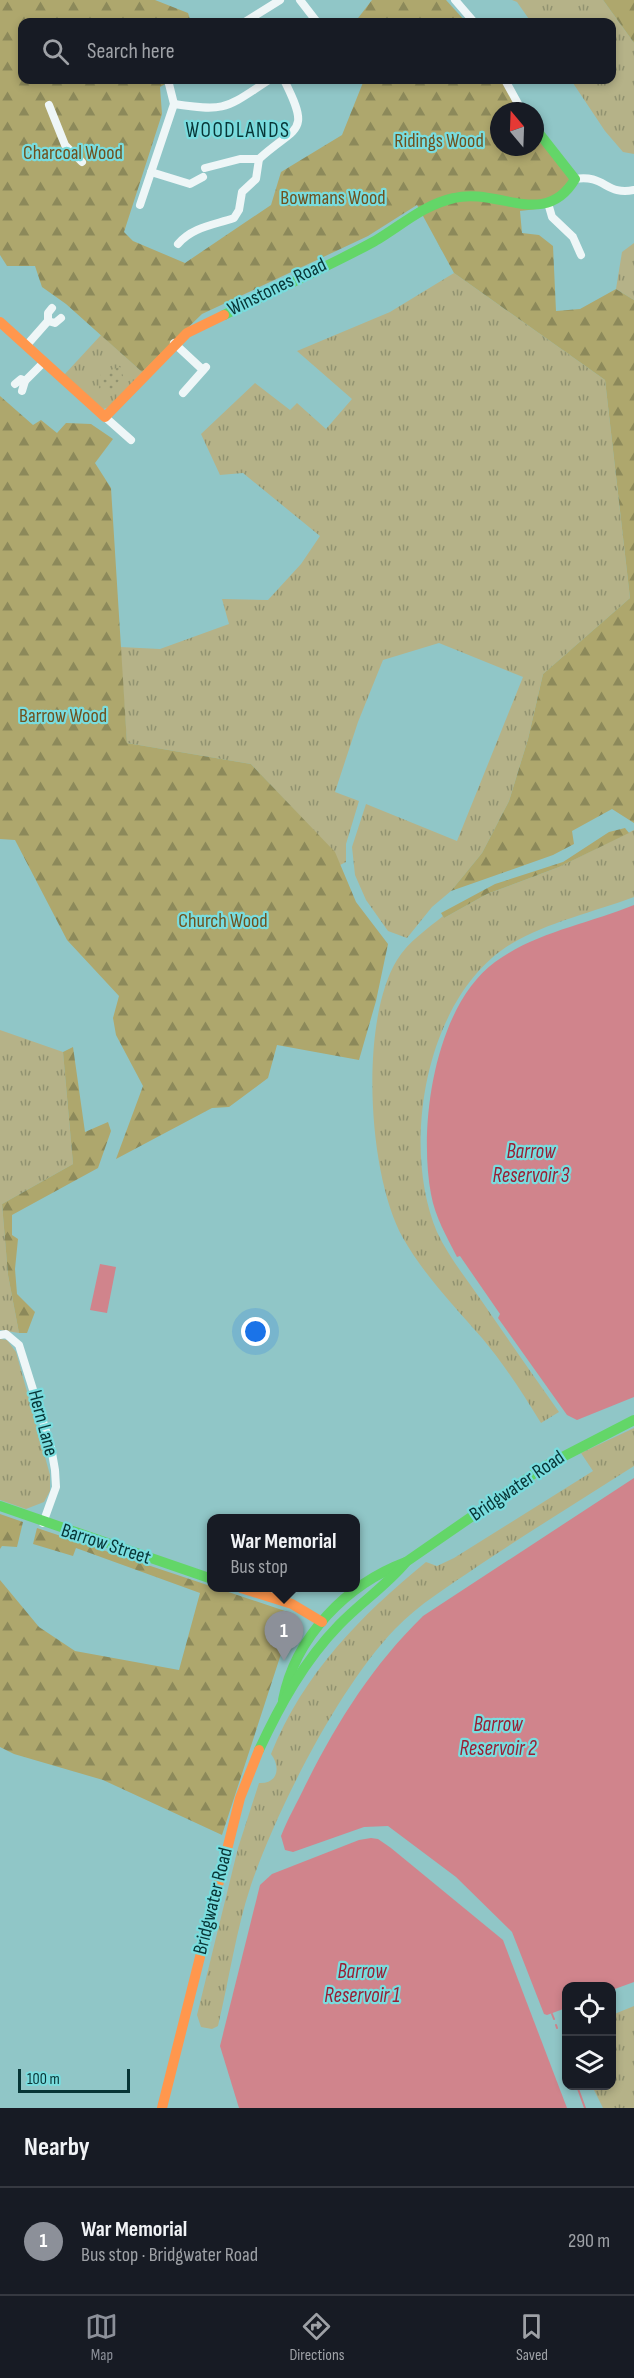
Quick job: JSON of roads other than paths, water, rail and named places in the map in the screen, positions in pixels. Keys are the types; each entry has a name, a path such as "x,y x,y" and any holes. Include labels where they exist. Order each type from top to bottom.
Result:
{"main road":[{"path":"544,140 575,179 568,191 548,203"},
{"name":"Winstones Road","path":"105,417 174,343 203,323 376,240 425,207 440,201 475,196 530,206 548,203"},
{"path":"0,322 105,417"},
{"name":"Bridgwater Road","path":"360,1588 392,1566 406,1562 496,1499 590,1438 634,1420"},
{"name":"Barrow Street","path":"0,1506 43,1523 207,1576"},
{"name":"Bridgwater Road","path":"162,2108 240,1798 251,1766 282,1700 325,1641 355,1609 397,1575 406,1562"},
{"path":"256,1592 292,1604 322,1622 334,1624 355,1609"},
{"name":"Bridgwater Road","path":"282,1700 283,1684 300,1653 322,1622 355,1592"},
{"path":"292,1689 350,1621 355,1609"},
{"path":"322,1622 325,1641"}],"street":[{"path":"251,18 280,0"},
{"path":"300,0 314,18"},
{"path":"455,0 471,18"},
{"path":"140,205 174,104 169,84"},
{"path":"174,104 208,108 228,107 263,84"},
{"path":"151,172 190,184 204,172 240,159 259,159 294,132 298,122 299,109 286,84"},
{"path":"507,84 517,102"},
{"path":"50,105 65,145 82,162"},
{"path":"178,244 185,236 204,226 234,218 239,210 242,192 256,179 259,159"},
{"path":"575,179 594,178 619,191 634,190"},
{"path":"548,203 552,217 573,237 581,255"},
{"path":"26,346 48,321 47,317 52,308"},
{"path":"48,321 55,323 61,318"},
{"path":"174,343 205,368 183,393"},
{"path":"22,391 25,381 44,362"},
{"path":"15,384 21,379 25,381"},
{"path":"105,417 131,440"},
{"name":"Hern Lane","path":"0,1335 6,1334 19,1345 51,1447 56,1487 43,1523"}],"water":[{"name":"Barrow Reservoir 3","path":"634,905 634,1397 577,1420 567,1415 498,1318 500,1314 460,1256 457,1257 442,1227 431,1194 428,1166 427,1135 430,1102 445,1037 458,1007 474,982 495,962 528,943"},
{"path":"100,1264 116,1267 107,1313 90,1310"},
{"name":"Barrow Reservoir 2","path":"634,1478 634,1982 616,1989 616,1982 562,1982 562,2009 544,2014 512,1932 456,1877 388,1826 364,1827 293,1852 285,1850 281,1836 317,1762 343,1717 372,1675 423,1616"},
{"name":"Barrow Reservoir 1","path":"378,1839 391,1848 503,1940 567,2108 239,2108 220,2046 260,1885 272,1874 359,1840"}],"waterway":[{"path":"552,2014 554,2019"},
{"path":"578,2090 585,2108"}],"place":[{"name":"War Memorial","path":"284,1661"}],"district":[{"name":"WOODLANDS","path":"238,130"}],"park label":[{"name":"Ridings Wood","path":"439,141"},
{"name":"Charcoal Wood","path":"73,153"},
{"name":"Bowmans Wood","path":"333,198"},
{"name":"Barrow Wood","path":"63,716"},
{"name":"Church Wood","path":"223,921"}]}
